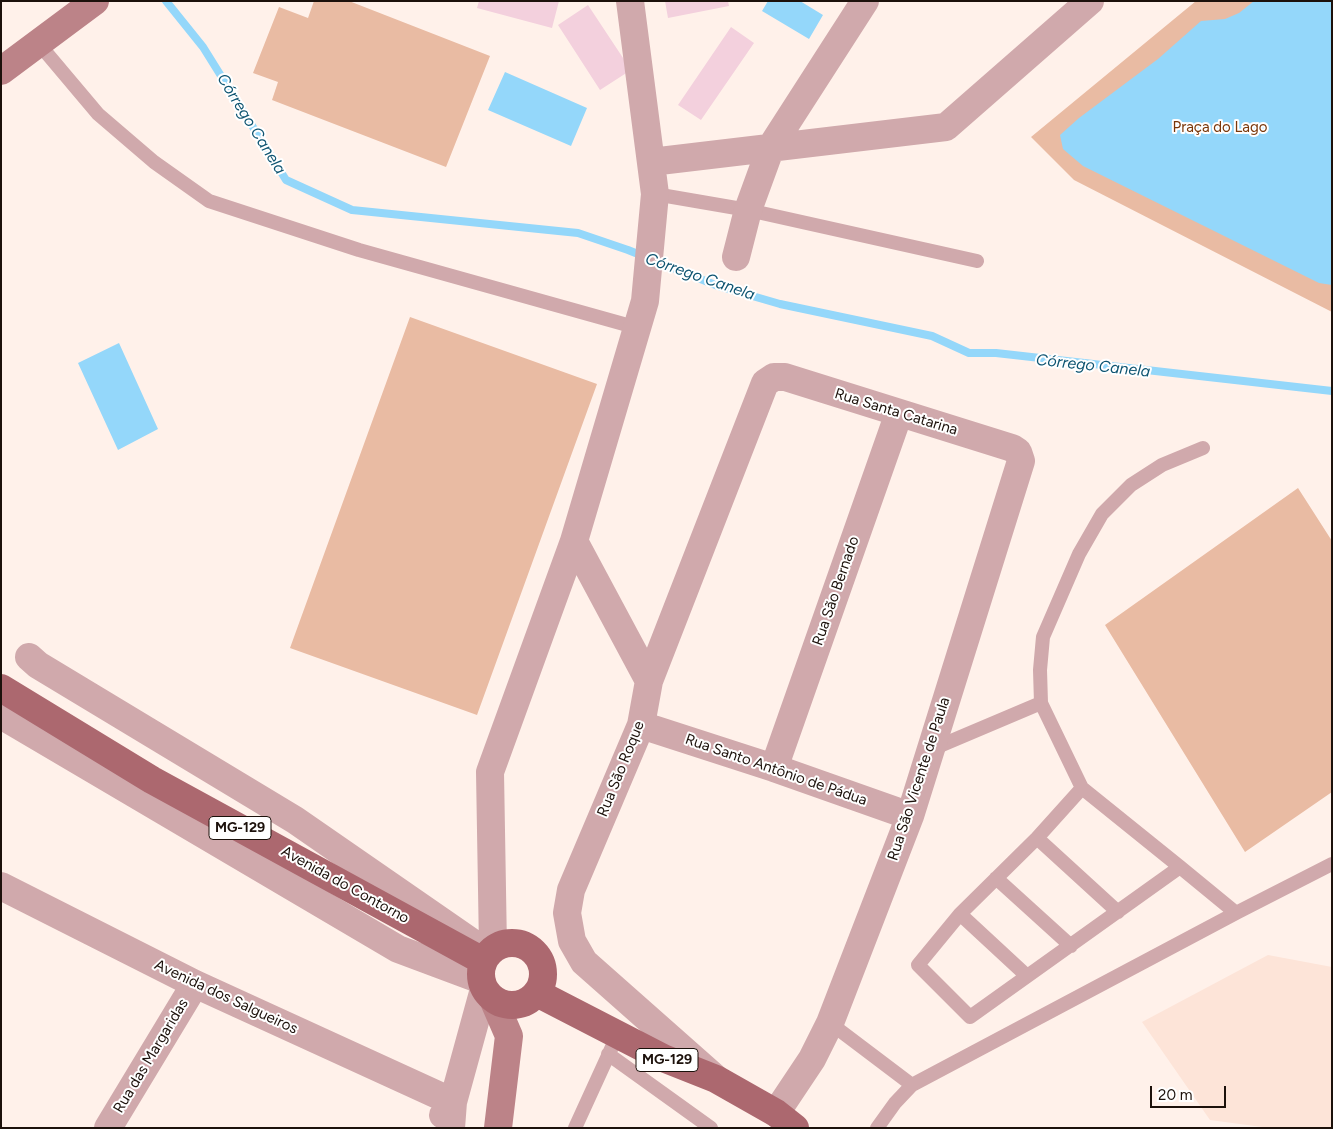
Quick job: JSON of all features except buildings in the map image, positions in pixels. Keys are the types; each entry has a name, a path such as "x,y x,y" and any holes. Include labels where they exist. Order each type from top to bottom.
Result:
{"main road":[{"name":"Avenida do Contorno","path":"1,688 152,780 487,972"},
{"path":"487,972 506,942 519,943 531,949 540,959 543,967 542,985 537,993"},
{"name":"MG-129","path":"487,972 504,1004 516,1005 528,1001 537,993 613,1045 663,1058 716,1079 785,1120"}],"street":[{"path":"1,71 95,1"},
{"path":"434,1128 452,1115 487,972 490,772 574,540 645,301 654,194 630,1"},
{"path":"736,257 748,210 771,148 865,1"},
{"path":"651,162 946,127 1090,1"},
{"name":"Rua Santa Catarina","path":"765,383 774,377 785,377 1012,448 1018,452 1021,461"},
{"name":"Rua São Roque","path":"716,1079 584,962 572,941 567,913 571,890 641,724 649,681 765,383"},
{"name":"Rua São Bernado","path":"774,768 898,413"},
{"name":"Rua São Vicente de Paula","path":"785,1120 830,1023 910,816 1021,461"},
{"path":"574,540 649,681"},
{"path":"30,657 38,665 295,820 487,972 509,1036 498,1128"},
{"path":"1,715 398,949 487,972"},
{"name":"Rua Santo Antônio de Pádua","path":"641,724 910,816"},
{"name":"Avenida dos Salgueiros","path":"1,886 452,1115"},
{"name":"Rua das Margaridas","path":"108,1128 195,984"}],"lane":[{"path":"39,44 98,114 154,162 209,201 359,250 638,328"},
{"path":"654,194 748,210 977,262"},
{"path":"1203,448 1162,465 1132,485 1102,514 1079,554 1043,637 1041,703 1082,788 1236,913"},
{"path":"929,751 1041,703"},
{"path":"1082,788 1037,838 960,914 918,965 970,1017 1180,867"},
{"path":"1037,838 1118,912"},
{"path":"877,1128 895,1103 912,1085 1332,864"},
{"path":"996,878 1071,946"},
{"path":"960,914 1027,976"},
{"path":"830,1023 912,1085"},
{"path":"575,1128 613,1045 711,1128"}],"shaded area":[{"path":"1268,955 1332,967 1332,1128 1270,1128 1210,1120 1142,1022"}],"green space":[{"path":"314,1 349,1 490,56 446,167 272,100 278,82 253,73 279,7 308,18"},
{"name":"Praça do Lago","path":"1196,1 1332,1 1332,312 1074,180 1031,137"},
{"path":"410,317 597,384 477,715 290,648"},
{"path":"1298,488 1332,541 1332,792 1245,852 1105,625"}],"water":[{"path":"768,1 800,1 823,15 809,39 762,11"},
{"name":"Praça do Lago","path":"1254,1 1332,1 1332,285 1319,283 1083,166 1063,149 1060,135 1079,118 1158,59 1201,21 1225,19 1239,13"},
{"path":"505,72 587,108 571,146 488,110"},
{"path":"119,343 158,429 118,450 78,363"}],"waterway":[{"name":"Córrego Canela","path":"166,1 203,47 286,180 352,210 578,233 628,250 718,286 780,304 932,336 969,353 996,353 1332,391"}]}
